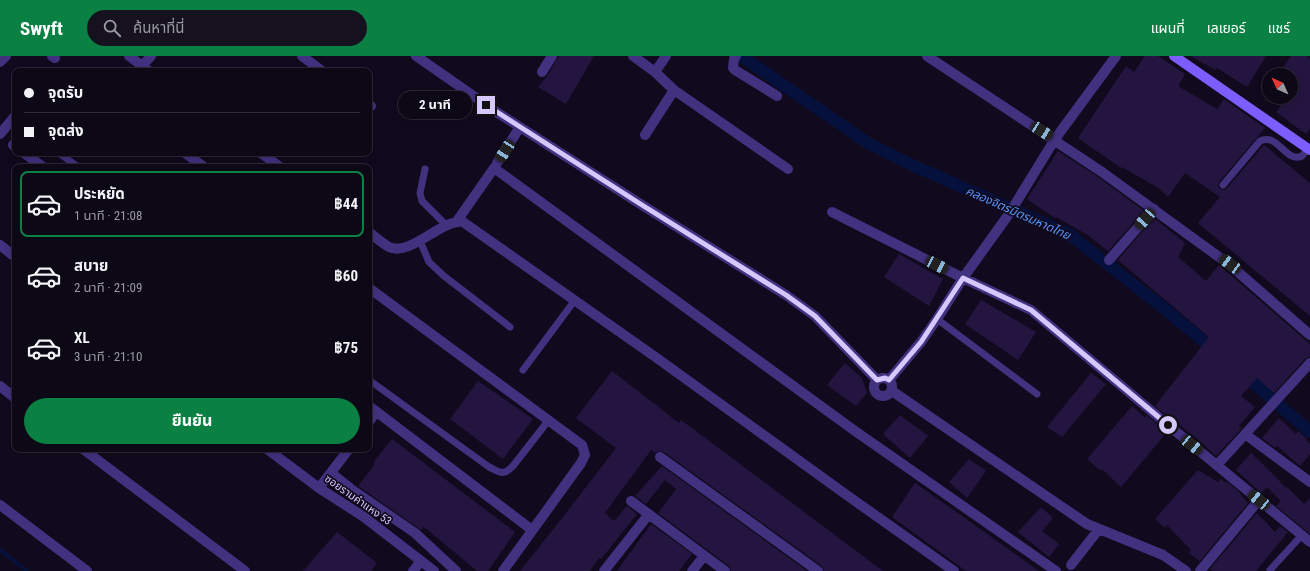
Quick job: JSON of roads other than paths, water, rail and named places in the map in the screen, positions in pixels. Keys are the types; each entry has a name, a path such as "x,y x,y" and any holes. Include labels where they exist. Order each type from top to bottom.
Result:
{"street":[{"path":"0,62 6,56"},
{"path":"129,56 145,68"},
{"path":"146,68 151,56"},
{"path":"302,56 318,68"},
{"path":"416,56 520,127 786,295 815,316 877,380"},
{"path":"542,72 552,56"},
{"path":"633,56 655,72 674,90 788,169"},
{"path":"655,72 666,56"},
{"path":"927,56 1054,139 1230,264 1310,335"},
{"path":"889,380 921,342 963,278 1009,214 1054,139 1116,56"},
{"path":"1174,56 1309,149"},
{"path":"735,58 733,68 735,70 777,96"},
{"path":"646,135 674,90"},
{"path":"0,134 12,121"},
{"path":"497,164 520,127"},
{"path":"28,156 39,164"},
{"path":"189,156 200,164"},
{"path":"265,156 276,164"},
{"path":"457,221 494,168 855,431 1056,571"},
{"path":"1108,260 1154,209"},
{"path":"832,212 963,278 1031,310 1307,539"},
{"path":"372,234 389,247 398,249 420,241 446,225 457,221 463,222 654,356 954,571"},
{"path":"0,245 12,254"},
{"path":"372,290 582,445 585,455 581,463 502,571"},
{"path":"1217,465 1310,363"},
{"path":"877,380 885,378 889,380 893,387 892,391"},
{"path":"877,380 874,387 877,395 885,396 892,391"},
{"path":"0,386 12,396"},
{"path":"892,391 1036,491 1087,524 1163,555 1186,571"},
{"path":"373,409 532,530"},
{"path":"1245,434 1310,482"},
{"path":"87,452 245,571"},
{"name":"ซอยรามคำแหง 53","path":"271,452 319,488 364,517 434,571"},
{"path":"319,488 347,452"},
{"path":"660,457 818,571"},
{"path":"331,473 351,489 415,533 456,571"},
{"path":"1200,571 1259,500"},
{"path":"631,501 725,571"},
{"path":"0,505 87,571"},
{"path":"604,571 649,514"},
{"path":"1071,565 1100,529"},
{"path":"692,571 704,556"},
{"path":"413,571 421,561"}],"lane":[{"path":"1223,185 1260,141 1265,138 1271,139 1290,155 1296,157 1302,156 1309,149"},
{"path":"63,156 74,164"},
{"path":"425,169 420,193 422,202 446,225"},
{"path":"420,241 429,262 444,276 510,327"},
{"path":"523,370 575,300"},
{"path":"937,319 1037,394"},
{"path":"372,382 489,468 501,474 507,472 513,466 548,421"},
{"path":"1270,570 1307,539"}],"waterway":[{"name":"คลองจิตรมิตรมหาดไทย","path":"741,56 868,143 912,165 1069,234 1217,352"},
{"name":"คลองจิตรมิตรมหาดไทย","path":"1241,372 1310,432"},
{"path":"0,550 27,571"}]}
